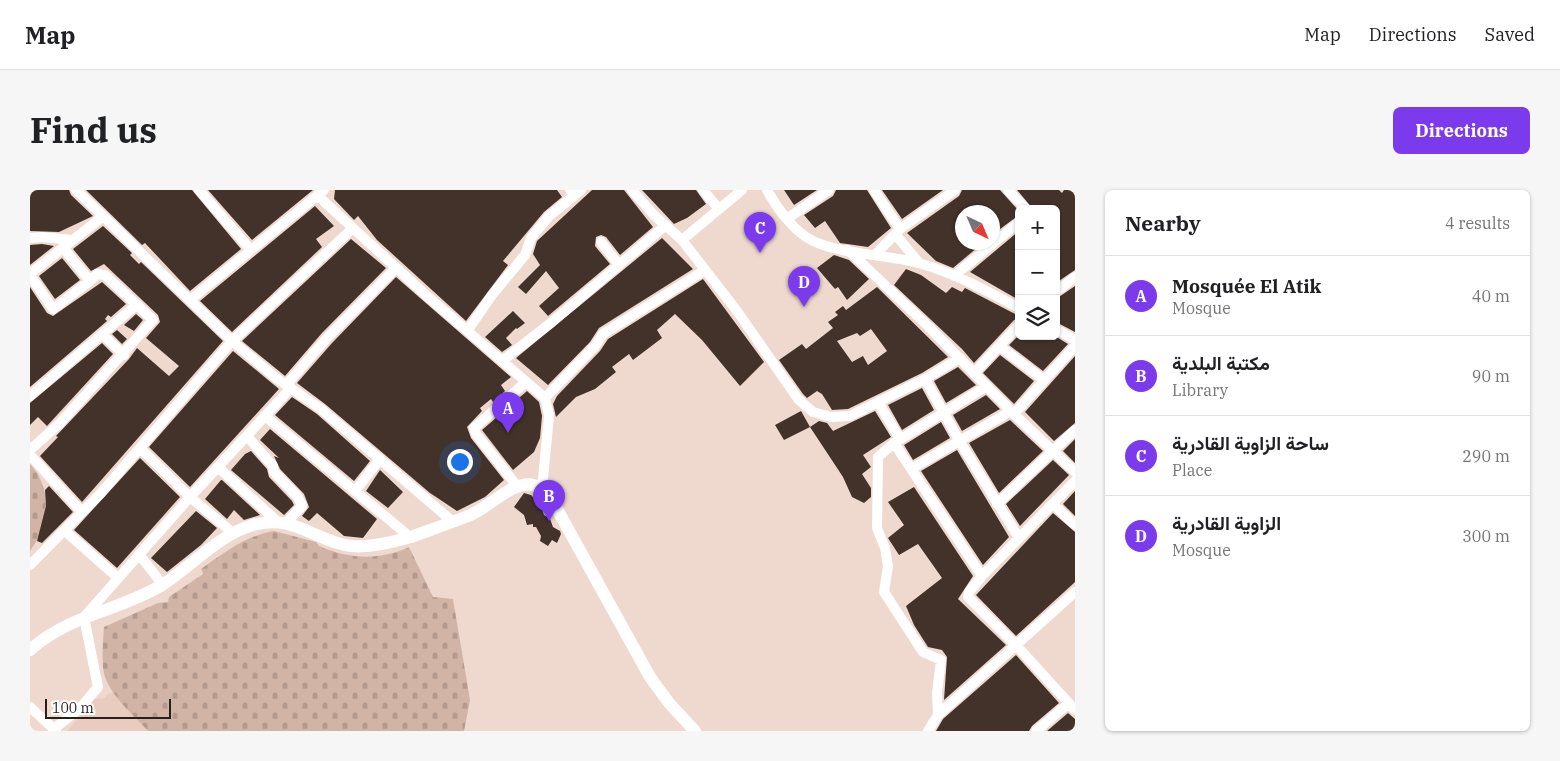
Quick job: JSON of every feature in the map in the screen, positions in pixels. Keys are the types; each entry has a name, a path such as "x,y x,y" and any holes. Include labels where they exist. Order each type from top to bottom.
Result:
{"street":[{"path":"76,190 232,341 289,387 321,409 452,521"},
{"path":"199,190 251,250"},
{"path":"632,190 682,240 808,410 822,415 841,418 878,402 960,358"},
{"path":"704,190 718,208"},
{"path":"682,240 718,208 742,190"},
{"path":"767,190 788,218 813,241 848,250 918,263 954,276 1015,306"},
{"path":"788,218 829,190"},
{"path":"874,190 918,263"},
{"path":"1009,190 1022,205"},
{"path":"875,255 898,232 950,191"},
{"path":"468,330 492,295 525,255 531,238 549,216 575,192"},
{"path":"190,300 321,193 353,228 396,268 546,398 549,416 542,489"},
{"path":"30,450 60,423 124,355 153,320 105,275 97,274 53,309 30,274 64,249 72,240 102,217"},
{"path":"502,360 552,322 666,225"},
{"path":"954,276 1015,225"},
{"path":"30,565 65,531 140,448 232,341 353,228"},
{"path":"30,238 42,237 72,240"},
{"path":"601,242 619,266"},
{"path":"64,249 90,281"},
{"path":"848,250 1075,472"},
{"path":"84,617 190,497 219,468 265,416 327,338 396,268"},
{"path":"546,398 595,346 603,334 706,270"},
{"path":"1060,289 1075,276"},
{"path":"30,396 136,305"},
{"path":"974,372 1015,329"},
{"path":"1060,331 1075,340"},
{"path":"102,334 124,355"},
{"path":"999,346 1044,380"},
{"path":"911,469 1013,412 1075,346"},
{"path":"925,378 960,442 1019,538"},
{"path":"517,486 476,434 474,428 526,382"},
{"path":"938,715 937,693 941,660 926,654 919,647 884,592 888,566 885,548 877,528 879,496 878,457 897,441 987,386"},
{"path":"878,402 911,469 982,576"},
{"path":"265,416 410,537"},
{"path":"998,504 1052,450 1075,430"},
{"path":"247,436 273,466 274,472 300,500 302,506 282,523"},
{"path":"140,448 190,497 234,533"},
{"path":"30,455 82,512"},
{"path":"355,490 380,459"},
{"path":"219,468 282,523"},
{"path":"1036,731 1072,706 1018,646 969,600 969,592 982,576 1075,481"},
{"path":"30,650 55,631 84,617 140,596 162,584 234,533 256,524 282,523 351,546 374,545 410,537 469,516 517,486 531,484 542,489 552,500 650,678 695,731"},
{"path":"1053,504 1075,525"},
{"path":"65,531 118,578"},
{"path":"139,554 162,584"},
{"path":"928,731 938,715 1018,646 1075,592"},
{"path":"30,708 55,730 98,687 84,617"}],"shaded area":[{"path":"113,693 148,731 67,731 95,699 105,698 107,694"}],"green space":[{"path":"30,464 42,484 46,507 41,530 30,551"},
{"path":"274,531 316,542 319,546 353,556 386,555 409,547 433,597 453,599 470,700 464,731 148,731 127,709 114,693 105,676 103,667 104,627 158,603 168,602 169,597 203,574 201,569 227,551 244,541 263,533"}],"building":[{"path":"30,190 69,190 71,195 93,216 59,232 30,231"},
{"path":"86,190 192,190 241,249 190,291 145,243 142,245"},
{"path":"208,190 313,190 252,240"},
{"path":"335,190 557,190 562,197 544,212 503,261 508,265 466,321 377,240 358,216 354,220 334,199"},
{"path":"592,190 624,190 653,227 620,255 606,237 601,235 596,237 595,246 610,264 548,316 539,306 559,288 546,271 526,294 518,287 540,265 533,254 537,241"},
{"path":"642,190 696,190 706,204 687,218 674,224"},
{"path":"784,190 817,190 794,205"},
{"path":"836,190 867,190 891,228 868,247 840,243 825,221 815,228 804,215 833,196"},
{"path":"882,190 943,190 902,219"},
{"path":"962,190 1000,190 1015,207 1015,218 1000,229 1000,205 955,205 955,250 974,250 953,268 936,261 907,233 959,196"},
{"path":"1017,190 1059,190 1062,193 1064,190 1075,190 1075,270 1060,280 1060,205 1030,205"},
{"path":"315,206 334,226 316,239 322,247 232,332 200,301"},
{"path":"103,226 132,253 130,255 139,264 141,262 223,341 82,502 40,456 137,348 169,376 179,366 146,338 160,322 158,315 104,264 91,271 73,249"},
{"path":"1015,234 1015,298 970,272 996,250 1000,250 1000,247"},
{"path":"662,238 693,269 599,328 590,342 548,385 516,358"},
{"path":"351,239 386,268 322,333 285,376 242,341"},
{"path":"30,245 54,246 30,265"},
{"path":"834,255 849,260 869,279 847,300 838,287 835,289 817,268"},
{"path":"62,258 80,280 55,299 39,276"},
{"path":"906,269 921,275 946,293 952,287 962,292 965,288 1015,314 1015,320 974,363 962,349 894,285"},
{"path":"396,277 511,377 501,385 505,391 493,402 491,399 480,408 482,411 467,427 471,438 504,480 485,497 457,511 430,493 325,404 297,383 332,343"},
{"path":"703,279 764,362 740,386 702,340 675,314 657,330 662,338 633,360 629,354 612,367 616,372 595,389 576,397 556,417 553,404 557,396 600,351 608,339"},
{"path":"102,282 126,304 111,317 108,315 105,319 107,321 30,387 30,287 47,313 53,316"},
{"path":"1075,286 1075,332 1060,324 1060,296"},
{"path":"877,287 948,357 922,373 848,409 832,410 822,394 817,391 807,398 779,360 802,344 806,349 833,328 828,322 838,315 835,312 843,306 846,310","holes":["871,329 887,351 868,365 863,356 852,362 837,341 857,333 860,336"]},
{"path":"513,311 525,323 516,328 506,338 512,345 502,352 485,337"},
{"path":"136,314 143,320 134,331 124,325"},
{"path":"117,330 127,339 122,344 112,334"},
{"path":"1015,339 1060,339 1068,344 1043,371 1009,345"},
{"path":"102,343 113,354 47,426 38,417 30,425 30,403"},
{"path":"233,351 279,389 190,487 149,447"},
{"path":"1000,355 1034,381 1014,404 983,373"},
{"path":"1075,356 1075,423 1054,441 1025,412"},
{"path":"958,367 976,385 946,403 934,381"},
{"path":"922,388 934,410 902,430 888,405"},
{"path":"527,391 539,402 542,416 540,438 534,452 513,470 482,430"},
{"path":"986,395 1000,409 962,431 953,415"},
{"path":"292,397 317,414 370,461 354,481 275,415"},
{"path":"801,411 810,427 784,440 775,425"},
{"path":"875,411 891,437 863,455 871,467 862,474 871,488 871,497 864,503 852,497 843,477 810,427 819,421 827,423 833,431"},
{"path":"1010,420 1043,451 999,493 969,443"},
{"path":"941,422 950,438 913,460 904,445"},
{"path":"270,429 377,519 363,538 344,536 317,513 309,521 302,516 309,507 304,494 280,469 274,456 279,458 260,440"},
{"path":"1075,439 1075,463 1063,451"},
{"path":"957,450 1009,537 983,565 921,471"},
{"path":"251,451 267,469 269,477 292,501 294,505 284,515 231,470 245,454"},
{"path":"140,458 180,497 117,568 74,530"},
{"path":"1053,460 1069,475 1020,526 1006,504"},
{"path":"380,470 403,492 388,508 366,491"},
{"path":"221,480 260,515 244,520 234,510 227,519 205,499"},
{"path":"49,486 73,512 42,543 37,541 46,506 45,490"},
{"path":"914,487 973,576 958,599 1006,645 944,700 947,657 942,650 928,647 914,625 906,606 942,578 918,544 899,555 888,538 904,525 888,502"},
{"path":"1075,491 1075,516 1063,504"},
{"path":"524,493 531,495 541,506 544,515 550,519 553,527 560,531 561,534 557,543 552,540 548,546 540,541 541,536 536,527 533,527 533,524 527,525 524,515 514,507"},
{"path":"196,511 217,528 201,545 167,572 151,558"},
{"path":"1053,513 1075,532 1075,582 1016,636 976,595"},
{"path":"1016,655 1059,703 1032,726 1029,731 936,731 943,719"},
{"path":"1068,713 1075,719 1075,731 1047,731"}],"place":[{"name":"ساحة الزاوية القادرية","path":"760,253"},
{"name":"الزاوية القادرية","path":"804,307"},
{"name":"Mosquée El Atik","path":"508,433"},
{"name":"مكتبة البلدية","path":"549,521"}]}
